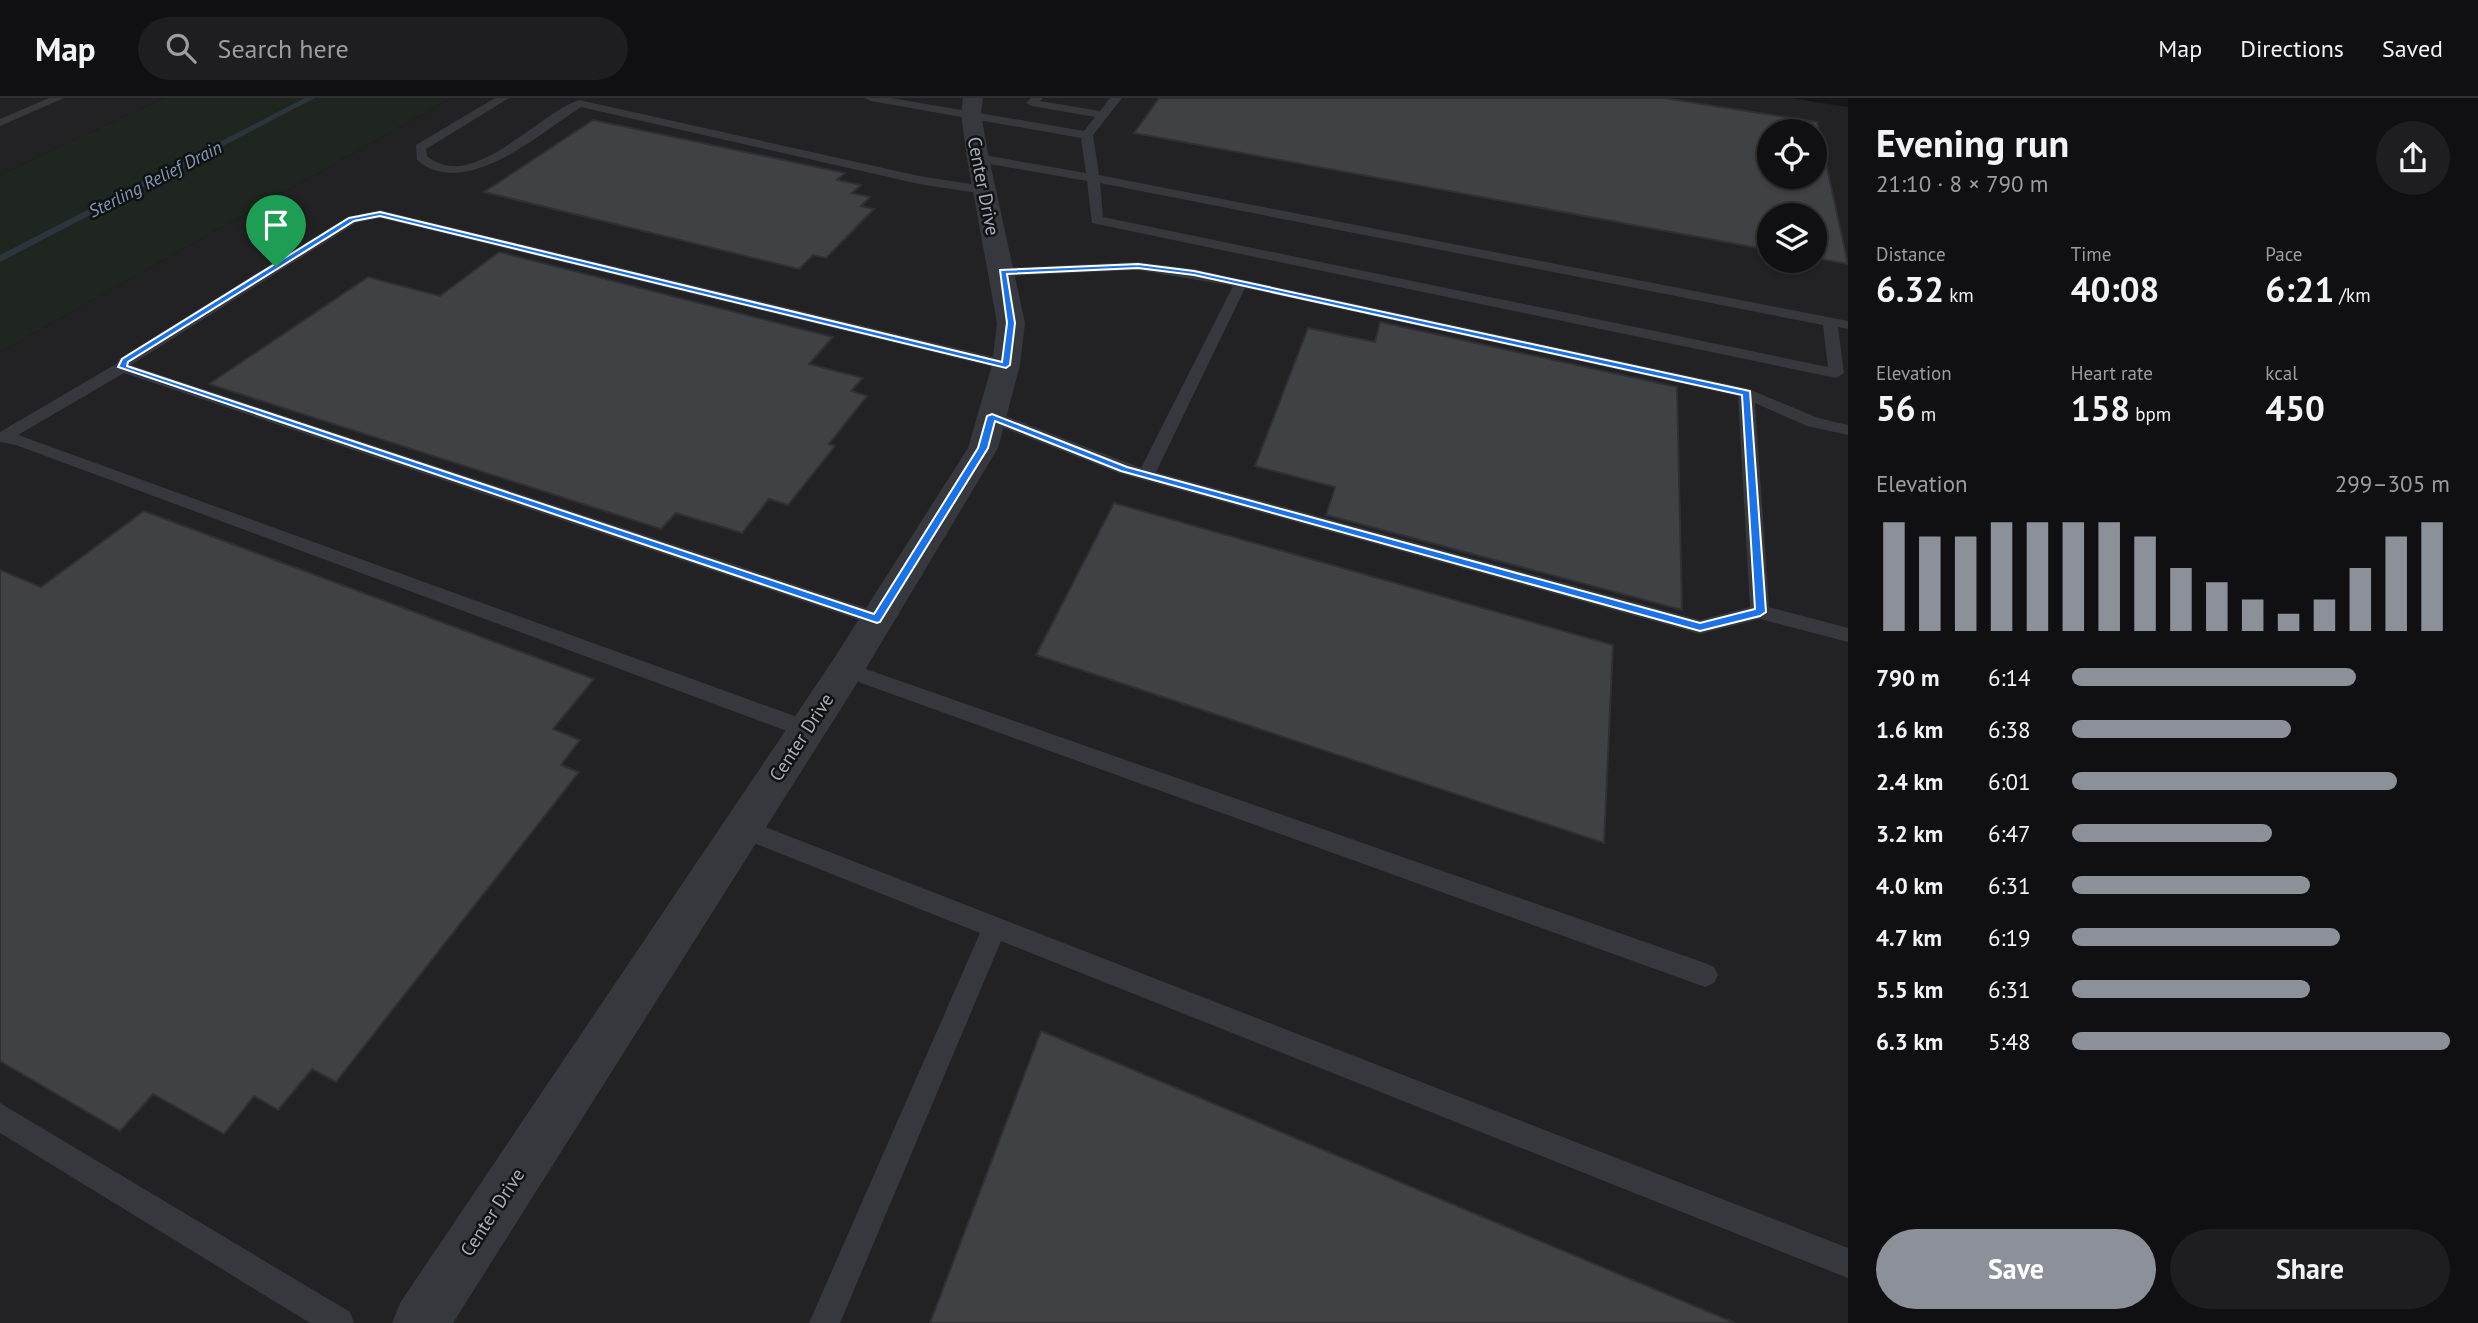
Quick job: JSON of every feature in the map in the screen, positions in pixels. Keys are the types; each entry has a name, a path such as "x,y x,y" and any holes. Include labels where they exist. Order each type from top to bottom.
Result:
{"street":[{"name":"Center Drive","path":"420,1323 846,670 983,448 1006,365 1011,323 1003,272 981,174 972,106"}],"lane":[{"path":"0,123 58,98"},
{"path":"503,98 421,148 421,157 427,163 457,170 468,170 482,165 573,102 919,180 981,174 1093,178 1848,325"},
{"path":"871,98 972,106 1087,135"},
{"path":"1037,98 1032,103 1103,115"},
{"path":"1116,98 1087,135 1097,220 1836,373 1830,322"},
{"path":"3,437 122,367 125,361 352,220 380,214 1006,365"},
{"path":"1003,272 1138,266 1194,273 1746,393 1813,422 1848,430"},
{"path":"1146,475 1241,283"},
{"path":"122,367 877,619"},
{"path":"1746,393 1760,612"},
{"path":"992,416 1146,475 1700,627 1760,612 1848,635"},
{"path":"3,437 806,729"},
{"path":"846,670 1705,975"},
{"path":"742,828 1848,1264"},
{"path":"824,1323 995,927"},
{"path":"0,1117 339,1323"}],"shaded area":[{"path":"0,98 164,98 0,175"},
{"name":"Sterling Relief Drain","path":"164,98 451,98 0,352 0,175"},
{"path":"451,98 1789,98 1848,107 1848,1323 0,1323 0,352"}],"building":[{"path":"1159,98 1663,98 1798,119 1757,119 1757,189 1827,189 1827,168 1848,264 1827,260 1827,203 1757,203 1757,248 1134,133"},
{"path":"593,120 845,173 837,180 861,185 852,193 870,197 861,206 874,209 826,258 813,255 799,269 484,192"},
{"path":"499,252 833,337 809,364 863,378 851,391 867,396 829,444 835,446 788,505 769,499 742,533 676,513 661,529 209,384 368,277 440,296"},
{"path":"1380,322 1677,387 1682,610 1326,515 1335,487 1255,466 1308,328 1375,342"},
{"path":"1114,503 1613,645 1604,843 1036,655"},
{"path":"144,511 594,679 553,729 580,740 561,765 579,772 336,1082 312,1069 278,1110 254,1096 224,1134 153,1094 120,1131 0,1061 0,570 41,587"},
{"path":"1041,1031 1735,1323 930,1323"}],"waterway":[{"name":"Sterling Relief Drain","path":"0,259 311,98"}],"route":[{"path":"380,214 1006,365 1011,323 1003,272 1138,266 1194,273 1746,393 1760,612 1700,627 1124,469 992,416 983,448 877,619 122,367 125,361 276,267 352,220 380,214"}]}
